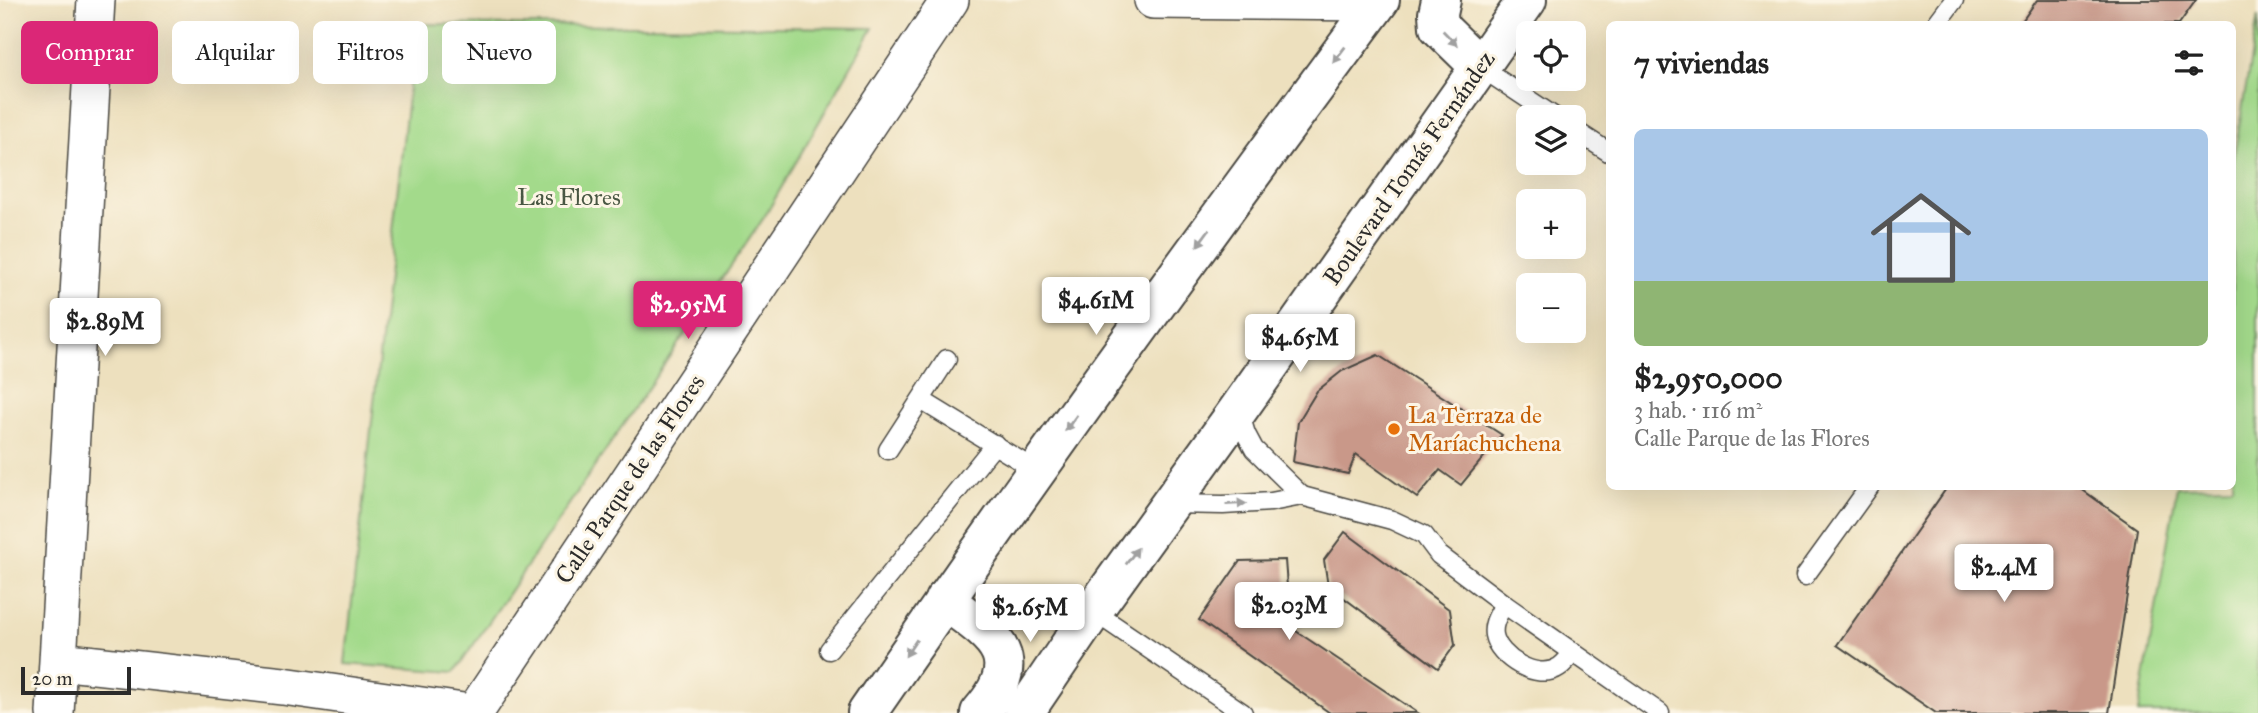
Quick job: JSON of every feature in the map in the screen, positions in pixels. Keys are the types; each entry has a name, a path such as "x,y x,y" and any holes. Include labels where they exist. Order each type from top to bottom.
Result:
{"main road":[{"path":"1441,0 1439,27 1480,67"},
{"name":"Boulevard Tomás Fernández","path":"1024,713 1093,611 1527,0"},
{"path":"867,713 944,600 1221,213 1379,1"},
{"path":"944,600 986,632 1002,654 1005,668 1001,683 980,713"}],"street":[{"path":"55,713 96,0"},
{"name":"Calle Parque de las Flores","path":"472,713 950,0"},
{"path":"1153,0 1379,1"},
{"path":"59,661 283,686 472,713"}],"lane":[{"path":"1938,21 1954,0"},
{"path":"1480,67 1537,105"},
{"path":"1586,137 1606,150"},
{"path":"888,450 947,359"},
{"path":"921,400 1037,471"},
{"path":"1238,410 1245,434 1254,449 1302,496"},
{"path":"829,650 995,444"},
{"path":"1805,576 1867,490"},
{"path":"1170,505 1271,502 1302,496 1392,520 1424,535 1439,555 1660,713"},
{"path":"1504,604 1493,625 1496,643 1524,668 1541,672 1557,669 1574,652"},
{"path":"1093,611 1243,713"}],"green space":[{"path":"2258,16 2258,713 2138,713 2176,490 2236,490 2236,144"},
{"name":"Las Flores","path":"428,24 442,24 442,84 556,84 556,25 873,28 765,216 455,672 345,664 409,84 428,84"}],"building":[{"path":"2037,0 2196,0 2181,21 2022,21"},
{"name":"La Terraza de Maríachuchena","path":"1378,355 1502,435 1461,485 1440,470 1417,498 1356,454 1348,474 1293,462 1298,422 1317,391 1342,371"},
{"path":"1945,490 2083,490 2137,529 2109,713 1936,713 1837,645"},
{"path":"1345,532 1450,610 1455,645 1438,668 1328,586 1324,560"},
{"path":"1285,560 1290,627 1418,713 1330,713 1199,620 1240,561"}],"place":[{"name":"La Terraza de Maríachuchena","path":"1394,429"}]}
